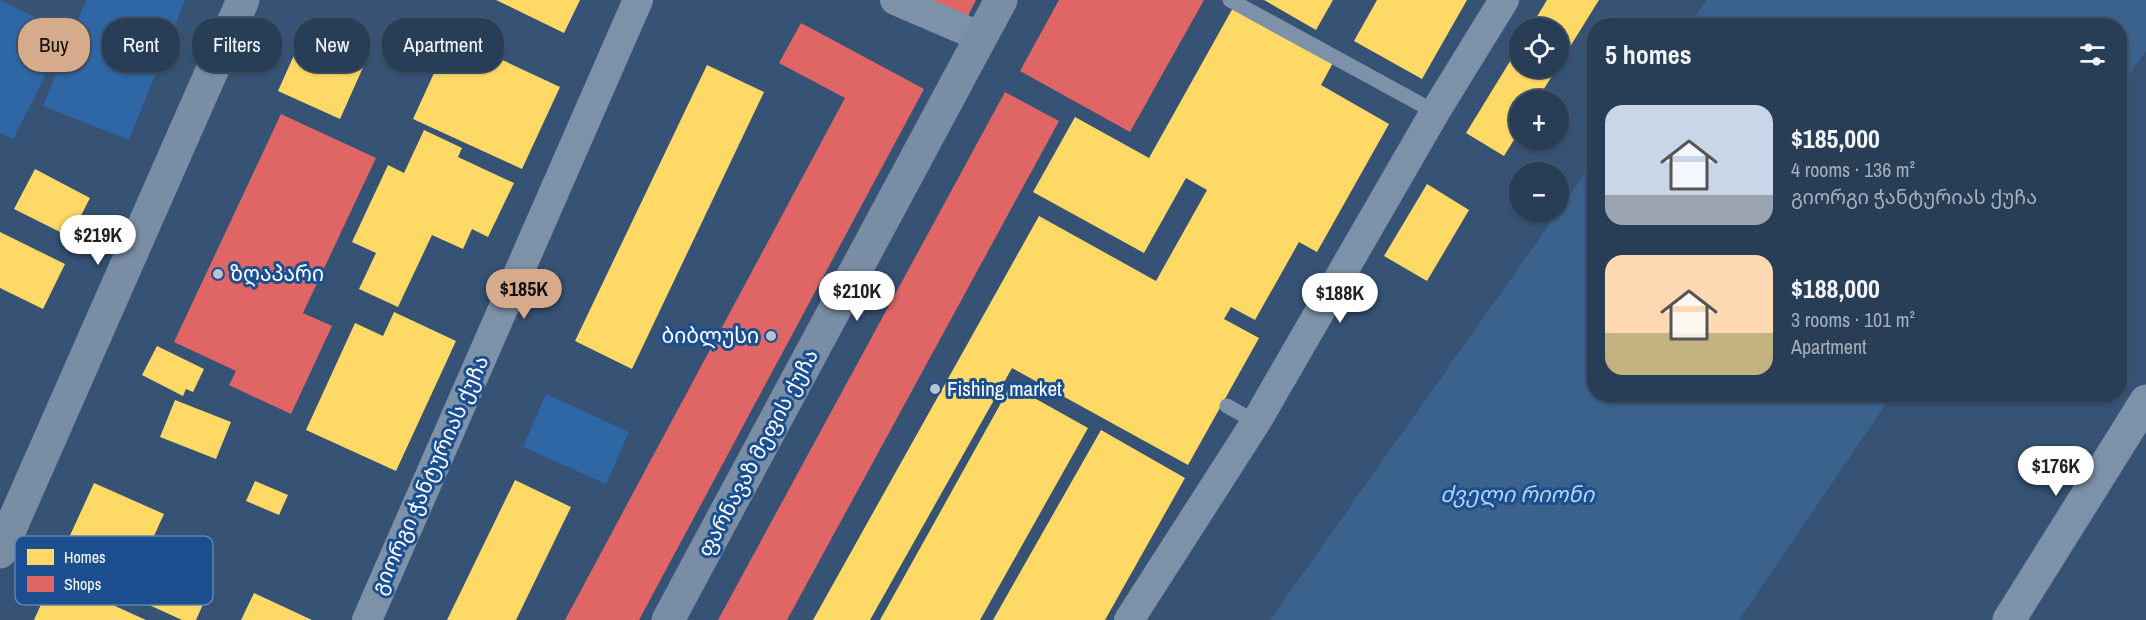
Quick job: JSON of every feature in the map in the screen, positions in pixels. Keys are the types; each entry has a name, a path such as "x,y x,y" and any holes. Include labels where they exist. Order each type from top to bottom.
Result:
{"main road":[{"path":"0,552 243,0"},
{"name":"ფარნავაზ მეფის ქუჩა","path":"668,620 1001,0"}],"street":[{"name":"გიორგი ჭანტურიას ქუჩა","path":"367,620 638,0"},
{"path":"894,0 981,37"},
{"path":"1129,620 1256,422 1435,112 1504,0"},
{"path":"2009,620 2146,401"}],"lane":[{"path":"1230,0 1435,112"},
{"path":"1227,406 1256,422"}],"shaded area":[{"path":"0,0 37,18 18,18 18,72 47,72 13,139 0,133"},
{"path":"86,0 185,0 178,18 102,18 102,72 156,72 129,140 43,106 57,72 90,72 90,18 79,18"},
{"path":"546,394 629,432 606,484 523,447"}],"water":[{"path":"1707,0 2146,0 2146,51 2127,77 2127,18 1694,18"},
{"name":"ძველი რიონი","path":"1587,171 1587,402 1887,402 1739,620 1270,620 1551,222 1569,222 1569,196"}],"building: Homes":[{"path":"496,0 580,0 564,33"},
{"path":"1264,0 1333,0 1316,30"},
{"path":"1377,0 1467,0 1422,79 1354,41"},
{"path":"1547,0 1599,0 1569,48 1569,18 1536,18"},
{"path":"1234,6 1334,61 1321,85 1389,124 1317,252 1299,242 1255,320 1231,307 1224,319 1259,338 1188,465 1012,368 870,620 813,620 1039,216 1156,281 1207,190 1186,178 1144,253 1033,192 1075,117 1149,158"},
{"path":"294,55 294,72 361,72 340,119 278,91"},
{"path":"504,61 560,87 522,169 413,119 435,72 504,72"},
{"path":"1509,63 1509,78 1551,78 1543,90 1509,90 1509,148 1504,156 1466,133"},
{"path":"707,65 764,92 632,369 575,341"},
{"path":"424,130 462,148 458,157 514,183 488,237 472,229 463,249 432,235 398,307 359,289 376,253 352,242 388,165 404,173"},
{"path":"35,169 90,198 70,237 14,209"},
{"path":"1427,184 1469,210 1427,281 1384,256"},
{"path":"0,232 65,264 43,309 0,288"},
{"path":"394,312 456,341 396,471 306,430 355,323 383,336"},
{"path":"157,346 204,369 193,392 186,389 183,396 142,375"},
{"path":"1011,385 1088,428 980,620 880,620"},
{"path":"175,400 231,422 216,459 160,437"},
{"path":"1101,430 1185,478 1105,620 993,620"},
{"path":"515,480 571,507 516,620 447,620"},
{"path":"255,481 288,495 279,515 246,501"},
{"path":"94,483 164,514 154,536 70,536"},
{"path":"254,593 312,620 241,620"},
{"path":"41,605 113,605 146,620 34,620"},
{"path":"149,605 203,605 196,620 182,620"}],"building: Shops":[{"path":"924,0 976,0 966,20"},
{"path":"1059,0 1204,0 1130,132 1020,71"},
{"path":"801,23 924,89 639,620 565,620 845,98 779,63"},
{"path":"1005,92 1059,121 787,620 718,620"},
{"path":"281,114 376,158 303,313 332,326 291,414 229,385 236,371 174,342"}],"place":[{"name":"ზღაპარი","path":"218,274"},
{"name":"ბიბლუსი","path":"771,336"},
{"name":"Fishing market","path":"935,389"}]}
